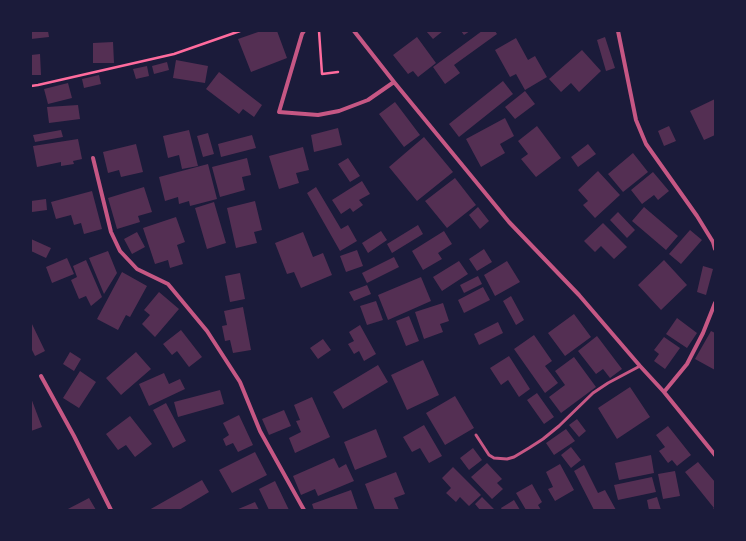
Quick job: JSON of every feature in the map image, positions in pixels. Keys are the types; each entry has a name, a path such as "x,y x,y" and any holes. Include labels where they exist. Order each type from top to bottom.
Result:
{"street":[{"path":"304,31 279,112 318,115 339,111 368,100 394,82"},
{"path":"354,31 509,222 579,295 664,392 715,455"},
{"path":"618,31 636,120 646,144 697,216 715,248"},
{"path":"93,158 111,232 120,251 137,269 168,284 207,331 240,382 260,431 304,510"},
{"path":"664,392 687,364 703,333 715,303"},
{"path":"41,376 74,436 111,510"}],"lane":[{"path":"476,435 489,455 500,459 514,457 543,439 559,426 593,393 640,366"}],"path":[{"path":"31,86 174,54 240,31"},
{"path":"319,31 322,74 338,72"}],"building":[{"path":"31,31 48,31 49,37 31,39"},
{"path":"261,31 277,31 287,58 251,72 238,39"},
{"path":"426,31 443,31 433,39"},
{"path":"461,31 470,31 464,35"},
{"path":"482,31 495,31 497,34 454,65 460,73 445,84 433,67"},
{"path":"417,37 436,63 418,77 413,71 408,74 393,55"},
{"path":"605,37 615,68 606,71 597,40"},
{"path":"516,38 528,60 535,56 547,77 525,90 516,74 510,77 495,50"},
{"path":"113,42 114,63 93,63 93,43"},
{"path":"582,50 601,71 579,92 571,83 561,92 549,79"},
{"path":"40,54 41,75 31,75 31,55"},
{"path":"176,60 208,66 205,83 173,78"},
{"path":"167,62 169,70 154,74 152,66"},
{"path":"147,66 149,76 136,79 133,69"},
{"path":"219,72 262,105 254,117 243,109 239,114 206,89"},
{"path":"99,75 101,84 84,88 82,79"},
{"path":"503,81 513,94 459,137 449,124"},
{"path":"68,83 72,98 48,104 44,89"},
{"path":"525,91 535,104 515,119 505,107"},
{"path":"715,99 715,135 704,140 690,111"},
{"path":"395,102 420,135 404,147 379,114"},
{"path":"78,105 80,119 49,123 47,107"},
{"path":"505,118 514,136 500,144 505,153 481,167 466,139"},
{"path":"537,126 561,158 536,177 521,159 528,154 518,141"},
{"path":"669,126 676,141 664,146 658,131"},
{"path":"338,128 342,145 314,152 311,135"},
{"path":"61,130 63,137 35,142 33,135"},
{"path":"189,130 198,166 182,169 179,155 168,158 163,136"},
{"path":"208,133 214,154 203,157 197,136"},
{"path":"252,135 256,148 221,157 218,144"},
{"path":"424,137 453,172 417,201 389,167"},
{"path":"78,139 82,159 73,161 74,164 61,166 61,162 37,167 33,146"},
{"path":"136,144 143,172 121,177 119,170 108,173 103,152"},
{"path":"588,144 596,154 578,167 571,157"},
{"path":"303,147 309,170 296,173 299,183 279,189 269,156"},
{"path":"633,153 648,172 623,192 608,174"},
{"path":"247,158 251,175 242,177 245,190 220,197 212,167"},
{"path":"348,158 360,176 350,182 338,164"},
{"path":"208,164 217,199 190,206 189,201 179,204 178,197 165,201 159,177"},
{"path":"598,171 620,195 595,218 583,205 588,201 578,190"},
{"path":"653,172 669,191 658,200 654,195 642,204 631,190"},
{"path":"455,178 476,205 447,228 425,201"},
{"path":"362,181 370,194 359,200 363,205 353,212 350,208 341,214 332,200"},
{"path":"144,187 152,212 138,216 140,222 117,229 108,198"},
{"path":"316,187 341,229 348,225 357,241 340,251 307,193"},
{"path":"92,191 102,229 84,234 81,223 74,225 71,215 56,219 51,202"},
{"path":"46,199 47,210 32,212 31,201"},
{"path":"255,201 262,230 254,232 257,243 236,248 227,208"},
{"path":"214,202 226,243 207,249 195,208"},
{"path":"478,207 489,221 480,229 469,215"},
{"path":"644,207 678,236 666,250 632,221"},
{"path":"618,212 635,230 627,238 610,220"},
{"path":"176,217 185,242 177,245 183,264 170,268 168,260 155,264 143,228"},
{"path":"603,223 627,247 614,259 601,246 595,252 584,241"},
{"path":"418,225 423,234 392,253 387,244"},
{"path":"690,230 702,240 681,264 669,254"},
{"path":"381,231 387,240 368,253 362,243"},
{"path":"444,231 452,244 438,253 442,259 423,270 412,251"},
{"path":"137,232 145,247 132,254 124,239"},
{"path":"303,232 313,257 323,253 332,275 301,288 294,272 287,274 275,243"},
{"path":"31,239 51,248 46,258 31,251"},
{"path":"484,249 492,262 477,271 469,259"},
{"path":"357,250 363,266 346,272 340,256"},
{"path":"108,251 117,273 104,294 89,258"},
{"path":"394,257 399,267 367,283 362,273"},
{"path":"67,258 74,274 52,283 46,267"},
{"path":"86,260 102,297 91,306 86,296 79,299 71,280 77,277 73,266"},
{"path":"664,260 687,285 661,310 638,285"},
{"path":"459,261 468,274 442,291 433,277"},
{"path":"507,261 520,282 495,296 484,275"},
{"path":"703,266 713,269 706,295 697,292"},
{"path":"122,272 147,286 130,317 126,315 118,330 97,319"},
{"path":"240,273 245,299 230,302 225,276"},
{"path":"478,276 482,284 464,293 460,285"},
{"path":"421,277 431,301 388,320 378,295"},
{"path":"367,285 371,294 354,301 349,292"},
{"path":"483,287 490,300 464,313 458,300"},
{"path":"159,292 179,309 155,337 142,324 150,315 144,310"},
{"path":"511,296 524,320 516,325 503,301"},
{"path":"376,301 383,320 367,325 360,306"},
{"path":"443,303 449,321 440,324 443,332 424,339 415,312"},
{"path":"243,307 251,350 233,353 230,340 225,341 222,326 227,325 224,311"},
{"path":"574,314 591,337 565,356 548,333"},
{"path":"409,316 419,341 406,346 396,321"},
{"path":"677,318 697,333 687,348 666,334"},
{"path":"31,322 45,351 35,356 31,348"},
{"path":"498,322 503,333 479,345 474,334"},
{"path":"360,325 376,354 364,361 359,351 354,354 348,344 354,341 349,332"},
{"path":"181,330 202,357 189,367 177,351 172,355 163,344"},
{"path":"711,331 715,333 715,370 695,359"},
{"path":"534,335 552,361 545,366 558,383 545,393 514,349"},
{"path":"597,336 622,369 610,378 603,369 596,374 578,351"},
{"path":"664,337 680,348 665,369 654,361 659,354 654,350"},
{"path":"323,339 331,350 318,359 310,348"},
{"path":"70,352 81,359 74,371 63,364"},
{"path":"136,352 151,369 121,395 106,378"},
{"path":"509,356 530,389 519,397 508,380 501,385 490,368"},
{"path":"574,357 596,387 561,413 549,397 565,385 555,371"},
{"path":"423,360 439,395 407,410 391,375"},
{"path":"378,365 388,382 343,409 333,392"},
{"path":"80,371 96,382 79,408 63,398"},
{"path":"164,373 169,384 180,379 185,389 149,406 139,384"},
{"path":"630,387 650,417 617,439 598,408"},
{"path":"220,390 224,404 178,417 174,402"},
{"path":"537,393 554,417 544,424 527,400"},
{"path":"455,396 474,428 445,445 426,413"},
{"path":"312,397 330,437 295,453 289,438 301,432 296,421 300,420 294,405"},
{"path":"31,398 42,427 31,431"},
{"path":"166,403 186,441 173,448 153,410"},
{"path":"284,410 291,426 269,435 262,419"},
{"path":"239,415 253,445 238,452 233,443 226,446 223,439 229,435 223,423"},
{"path":"130,416 152,444 135,457 126,445 118,450 106,434"},
{"path":"577,419 586,431 579,437 569,425"},
{"path":"424,425 442,456 429,463 420,448 412,452 403,437"},
{"path":"668,426 691,455 677,466 672,460 668,463 659,451 665,447 656,435"},
{"path":"376,429 387,457 355,470 344,442"},
{"path":"566,429 575,441 554,455 546,443"},
{"path":"571,447 581,460 571,468 561,455"},
{"path":"473,448 482,460 469,470 460,458"},
{"path":"255,452 267,475 232,493 219,470"},
{"path":"651,455 654,473 619,480 615,463"},
{"path":"334,458 339,468 346,464 354,481 318,496 315,489 301,495 293,476"},
{"path":"698,462 715,482 715,510 712,510 714,508 685,472"},
{"path":"487,463 502,479 497,483 503,489 492,499 471,477"},
{"path":"560,464 574,490 555,501 548,489 553,487 546,472"},
{"path":"584,465 598,493 605,490 616,510 594,510 574,471"},
{"path":"453,467 481,495 469,506 460,497 456,502 446,493 451,488 442,478"},
{"path":"675,471 680,496 663,499 658,474"},
{"path":"396,472 405,494 394,498 399,510 375,510 365,484"},
{"path":"652,477 656,492 618,500 614,485"},
{"path":"202,480 209,492 179,510 149,510"},
{"path":"275,481 289,510 269,510 259,489"},
{"path":"532,484 542,502 538,505 541,510 526,510 516,493"},
{"path":"351,490 358,510 314,510 312,504"},
{"path":"482,497 494,509 493,510 480,510 475,504"},
{"path":"657,497 661,510 649,510 647,500"},
{"path":"89,498 96,510 66,510"},
{"path":"514,500 520,510 502,510 501,508"},
{"path":"255,502 259,510 236,510"}]}
